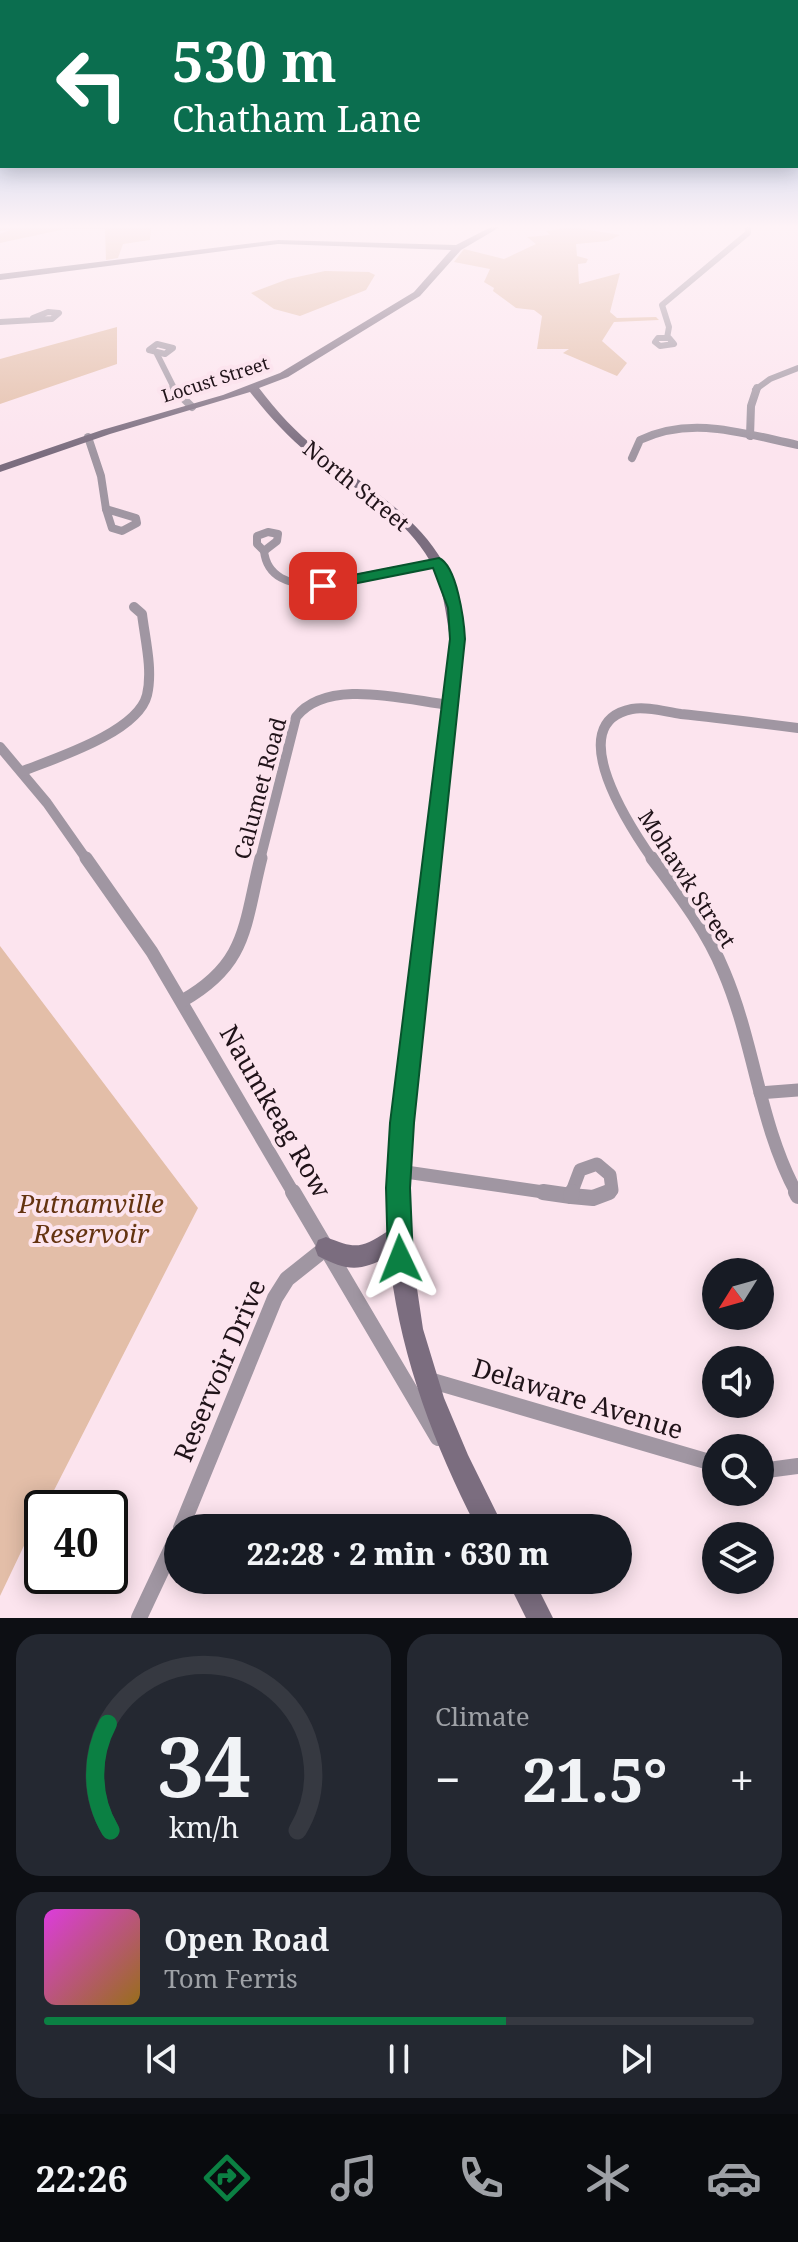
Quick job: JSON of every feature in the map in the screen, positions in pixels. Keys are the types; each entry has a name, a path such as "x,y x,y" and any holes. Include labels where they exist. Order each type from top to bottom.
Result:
{"main road":[{"name":"Locust Street","path":"0,469 88,437 192,407 227,397 258,395 279,377 403,303"},
{"name":"North Street","path":"258,395 284,426 411,526 439,562 455,608 457,639 402,1123 400,1259 434,1408 484,1514"},
{"path":"326,1248 346,1260 356,1260 400,1236"},
{"path":"527,1594 540,1618"}],"street":[{"path":"665,303 662,305 669,327 667,338"},
{"path":"0,322 33,318"},
{"path":"157,354 165,378 192,407"},
{"path":"750,436 751,394 770,378 798,368"},
{"path":"632,458 640,440 669,428 703,428 798,445"},
{"path":"88,437 101,476 106,509"},
{"path":"264,551 263,559 275,575 309,586 323,586 439,562"},
{"path":"23,771 115,729 139,711 147,697 142,614 134,607"},
{"name":"Calumet Road","path":"182,1001 211,985 229,968 238,950 296,717 304,705 345,693 450,705"},
{"name":"Mohawk Street","path":"798,728 635,708 611,717 603,726 600,738 603,765 616,802 639,843 691,911 712,945 743,1030 768,1129 787,1179 798,1196"},
{"name":"Naumkeag Row","path":"0,747 23,771 152,952 483,1514"},
{"path":"760,1093 798,1090"},
{"path":"399,1171 571,1196"},
{"name":"Reservoir Drive","path":"187,1514 275,1298 287,1279 326,1248"},
{"name":"Delaware Avenue","path":"426,1380 702,1460"},
{"path":"774,1469 798,1466"},
{"path":"139,1618 164,1565"}],"green space":[{"path":"265,303 334,303 300,316 274,309"},
{"path":"509,303 612,303 610,312 617,318 656,317 659,320 614,322 602,341 627,363 617,376 563,353 569,349 537,349 542,316 534,310 516,308"},
{"path":"117,327 117,364 0,404 0,359"},
{"name":"Putnamville Reservoir","path":"0,946 198,1208 54,1490 24,1490 24,1546 0,1596"}],"route":[{"path":"323,586 439,562 455,608 457,639 402,1123 398,1188 400,1259"}]}
